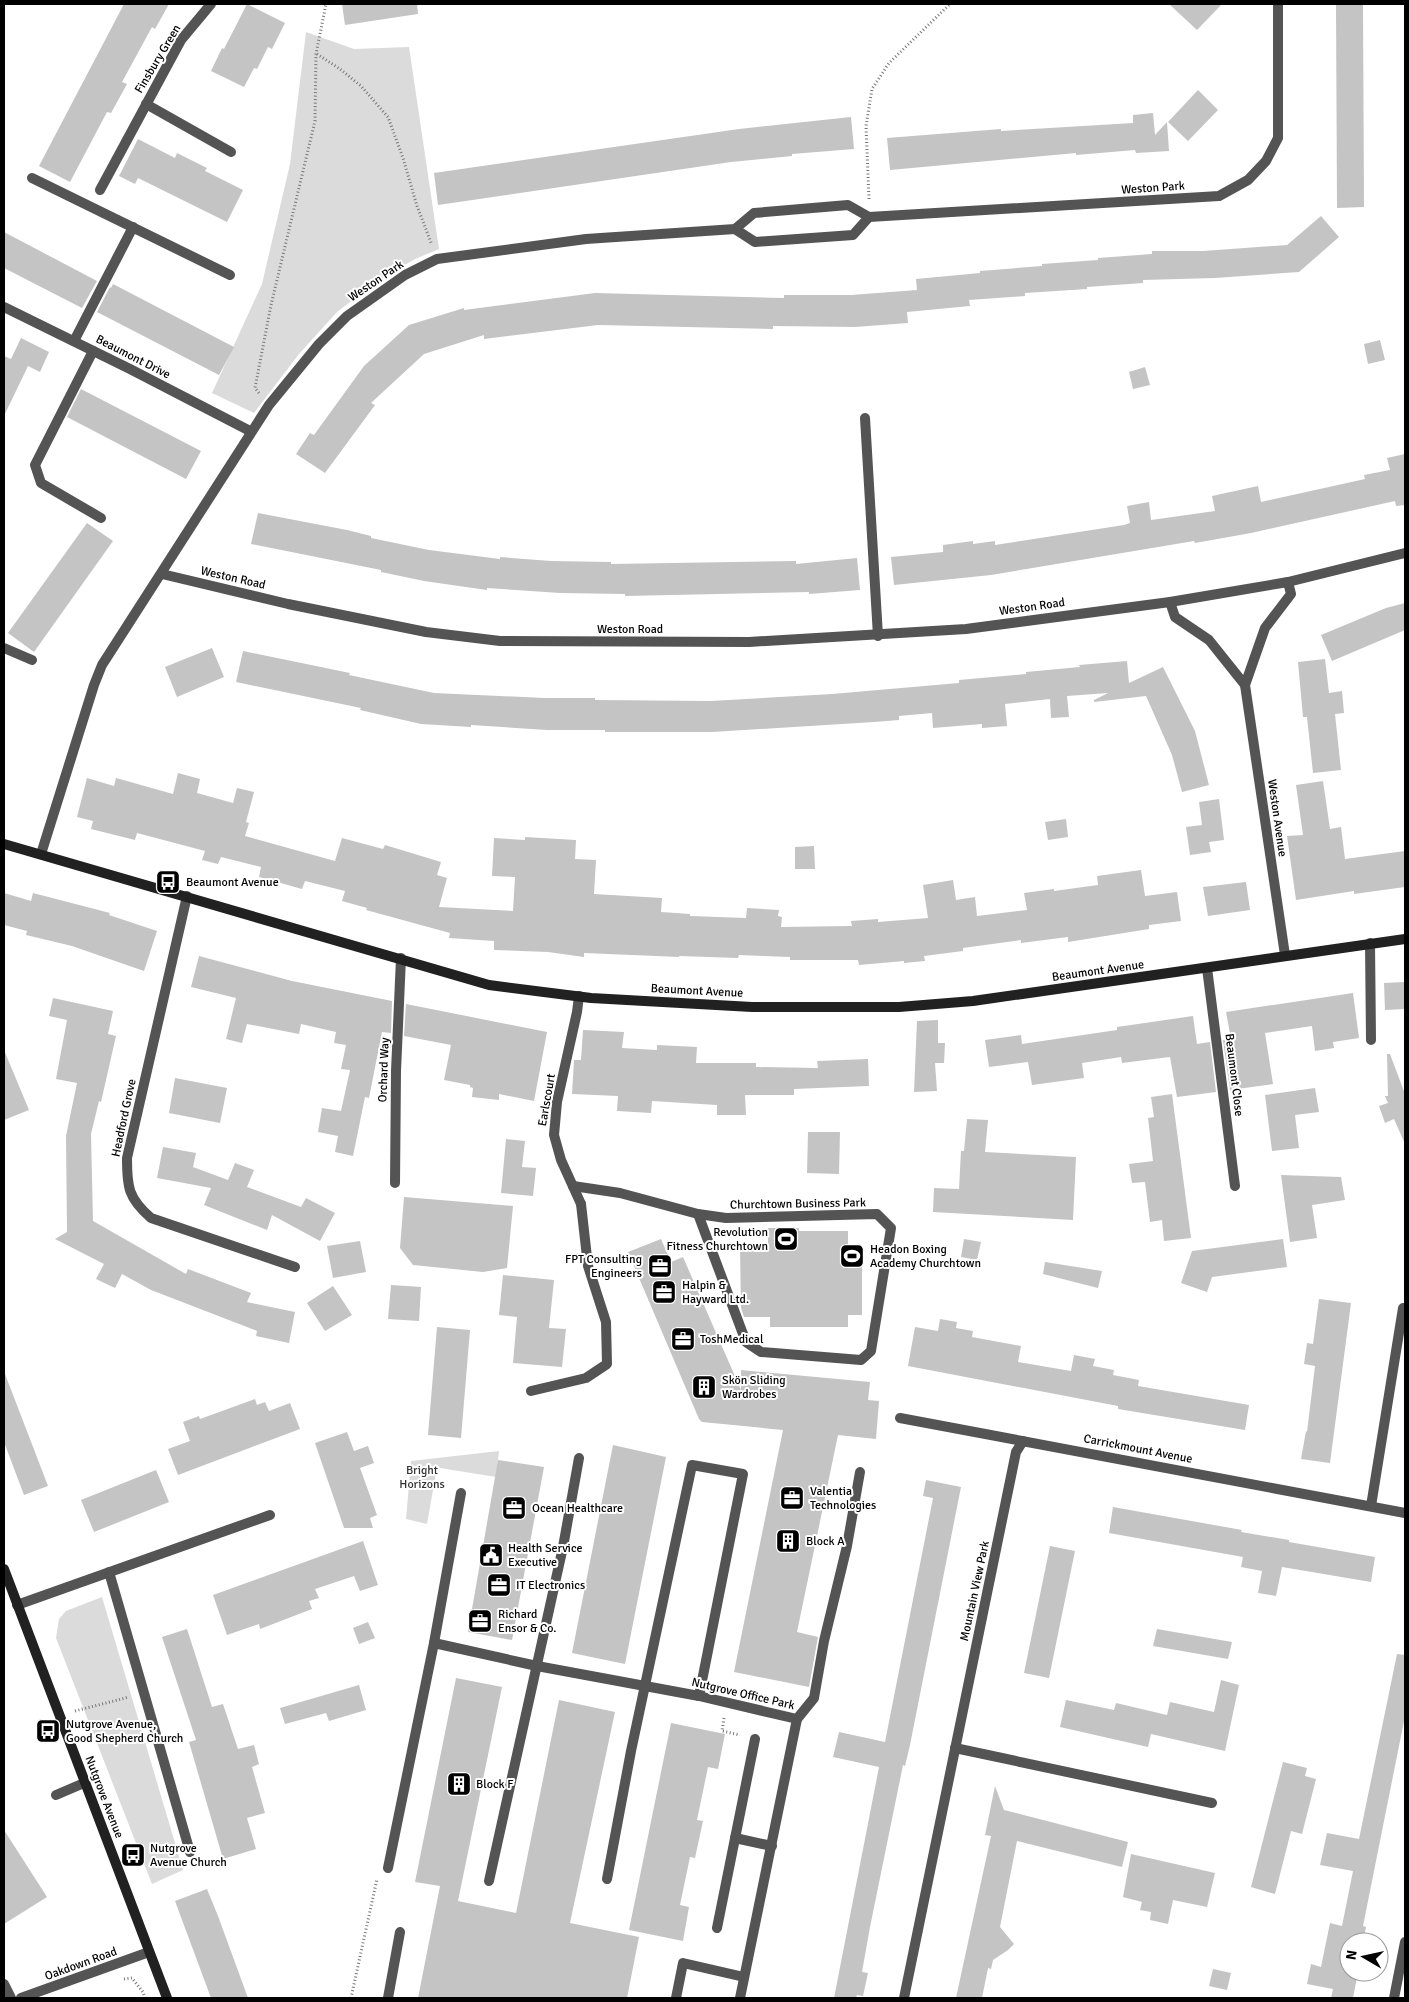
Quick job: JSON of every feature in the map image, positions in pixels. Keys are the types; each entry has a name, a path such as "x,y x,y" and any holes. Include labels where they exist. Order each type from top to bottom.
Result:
{"street":[{"name":"Finsbury Green","path":"100,190 181,40 211,4"},
{"name":"Weston Park","path":"869,217 1219,196 1248,180 1266,162 1278,138 1278,4"},
{"name":"Finsbury Green","path":"146,104 231,152"},
{"path":"32,178 230,275"},
{"path":"848,205 869,217 853,235 755,242 735,229 754,213 764,212 848,205"},
{"path":"74,341 133,227"},
{"name":"Weston Park","path":"162,574 250,431 269,405 319,344 347,316 405,275 437,259 586,239 735,229"},
{"name":"Beaumont Drive","path":"4,307 250,431"},
{"path":"93,351 35,465 41,483 101,518"},
{"path":"865,418 878,636"},
{"name":"Weston Road","path":"162,574 288,604 426,632 500,641 749,642 878,636 966,629 1170,602 1288,582 1405,553"},
{"path":"41,854 94,685 100,672 162,574"},
{"name":"Weston Avenue","path":"1285,955 1245,685 1265,628 1290,594 1288,582"},
{"path":"1170,602 1175,617 1209,640 1245,685"},
{"path":"4,648 32,660"},
{"name":"Beaumont Avenue","path":"4,844 489,985 578,996 752,1007 899,1007 974,1001 1405,939"},
{"name":"Headford Grove","path":"187,896 128,1158 127,1184 137,1205 151,1218 295,1267"},
{"path":"1370,943 1371,1040"},
{"name":"Orchard Way","path":"395,1183 396,1072 401,958"},
{"name":"Beaumont Close","path":"1207,968 1235,1186"},
{"name":"Earlscourt","path":"531,1391 586,1378 607,1364 606,1322 588,1266 581,1204 561,1160 554,1134 557,1102 577,1012 578,996"},
{"name":"Churchtown Business Park","path":"573,1186 620,1193 698,1214 726,1218 877,1214 892,1228 871,1351 861,1360 761,1352 746,1342 698,1214"},
{"path":"1370,1506 1403,1308"},
{"name":"Carrickmount Avenue","path":"900,1418 1405,1513"},
{"name":"Mountain View Park","path":"904,1998 1016,1452 1022,1441"},
{"path":"489,1881 563,1547 579,1458"},
{"path":"607,1879 692,1465 743,1474 699,1696"},
{"path":"797,1719 814,1698 824,1641 847,1546 860,1472"},
{"path":"388,1868 434,1643 461,1492"},
{"path":"17,1605 270,1515"},
{"name":"Nutgrove Avenue","path":"4,1569 167,1998"},
{"path":"109,1572 190,1852"},
{"name":"Nutgrove Office Park","path":"434,1643 645,1688 699,1696 797,1719 740,1998"},
{"path":"717,1928 755,1739"},
{"path":"955,1748 1212,1803"},
{"path":"56,1795 84,1783"},
{"path":"735,1838 772,1846"},
{"path":"388,1998 400,1932"},
{"path":"1394,1998 1405,1942"},
{"name":"Oakdown Road","path":"21,1998 149,1952"},
{"path":"676,1998 683,1963 744,1978"},
{"path":"4,1984 11,1998"}],"path":[{"path":"269,405 255,388 271,305 315,121 316,54 326,4"},
{"path":"869,217 866,126 872,89 889,64 950,4"},
{"path":"316,54 340,69 361,86 388,117 403,158 416,206 437,259"},
{"path":"72,1712 145,1693"},
{"path":"727,1703 722,1731 755,1739"},
{"path":"351,1998 377,1880"},
{"path":"120,1980 132,1978 143,1992 145,1998"}],"green space":[{"path":"306,32 354,49 409,47 439,249 415,259 380,279 337,312 299,354 254,413 212,393 262,284 290,164"},
{"name":"Bright Horizons","path":"499,1451 496,1477 440,1468 436,1473 427,1524 406,1519 411,1461"},
{"path":"102,1597 183,1870 152,1884 56,1638 59,1619 66,1611"}],"building":[{"path":"124,4 169,4 155,29 152,27 122,82 127,84 111,113 107,112 70,182 39,166"},
{"path":"247,4 285,23 272,49 268,47 257,69 254,68 244,87 211,71"},
{"path":"342,4 417,4 418,14 345,25"},
{"path":"1169,4 1222,4 1197,30"},
{"path":"1336,4 1363,4 1364,207 1337,208"},
{"path":"1198,90 1218,110 1188,141 1168,122"},
{"path":"1153,113 1155,135 1167,122 1169,151 1136,153 1135,150 1076,155 1076,153 890,170 887,138 1001,129 1001,131 1133,123 1133,115"},
{"path":"851,117 854,149 792,154 792,156 731,162 438,205 434,173 739,129"},
{"path":"138,139 175,158 177,153 207,168 205,171 243,190 227,222 138,178 135,184 119,176"},
{"path":"1321,216 1339,237 1299,272 1215,278 1143,280 1143,283 1025,293 1025,296 969,300 970,306 907,312 908,323 855,327 773,326 773,329 598,325 484,339 484,335 424,354 371,403 375,405 325,473 296,454 310,433 314,435 364,366 409,325 464,308 464,310 595,293 784,298 784,295 851,295 917,290 916,279 980,273 980,271 1152,254 1152,251 1203,251 1287,245"},
{"path":"4,232 97,281 82,308 4,268"},
{"path":"113,284 234,347 219,375 97,312"},
{"path":"21,338 49,352 40,372 28,366 4,416 4,356 11,359"},
{"path":"1380,340 1385,360 1368,364 1364,344"},
{"path":"1145,367 1150,385 1133,389 1129,372"},
{"path":"81,389 201,451 186,479 67,417"},
{"path":"1405,454 1405,505 1396,506 1395,501 1251,533 1195,543 1194,541 991,575 894,585 891,557 943,552 943,545 973,541 973,544 995,541 995,545 1124,525 1130,523 1127,506 1149,502 1151,520 1215,511 1212,496 1258,486 1261,502 1365,479 1364,475 1390,470 1387,458"},
{"path":"258,513 347,530 371,536 371,538 429,550 500,559 500,557 551,561 611,562 611,564 796,561 796,564 857,558 860,590 809,594 809,592 625,596 625,594 560,593 487,588 487,590 424,581 381,572 381,570 251,544"},
{"path":"87,523 113,541 34,652 8,633"},
{"path":"1405,603 1405,630 1332,661 1321,635 1386,608"},
{"path":"212,648 224,677 177,697 165,667"},
{"path":"243,651 434,693 544,698 595,698 595,700 711,701 832,694 959,683 959,680 1026,674 1026,672 1080,667 1079,665 1127,661 1129,683 1163,667 1195,731 1209,785 1182,792 1172,755 1146,696 1094,702 1094,700 1108,693 1067,696 1069,717 1051,718 1050,699 1005,704 1007,726 982,728 982,724 933,728 932,713 899,716 899,720 712,732 605,732 605,730 547,730 471,725 471,727 421,724 360,710 361,708 236,682"},
{"path":"1325,659 1329,693 1342,691 1344,713 1335,714 1341,770 1313,773 1307,717 1303,717 1298,662"},
{"path":"178,773 200,779 197,793 233,803 237,788 254,792 246,822 249,823 245,836 335,861 342,838 383,849 385,845 441,862 437,875 447,878 439,907 513,911 515,877 492,876 494,838 525,840 525,837 576,840 575,859 596,860 594,894 662,898 661,912 690,914 690,916 746,918 747,908 779,910 778,916 782,917 781,927 852,926 851,921 878,919 878,922 928,918 923,885 953,880 956,900 975,897 977,916 1027,910 1024,893 1098,885 1097,876 1141,870 1145,896 1177,892 1181,921 1149,925 1149,929 1068,942 1068,937 1021,943 1021,940 963,948 963,951 924,956 925,961 859,965 858,960 790,960 790,957 739,955 738,958 679,957 584,953 584,957 548,952 494,950 494,941 449,938 450,933 366,910 367,908 342,901 345,891 305,881 302,889 259,877 261,867 221,857 218,864 202,860 205,851 137,833 135,840 91,829 93,821 77,817 87,778 114,786 116,778 173,794"},
{"path":"1323,781 1330,829 1341,827 1345,859 1405,851 1405,887 1354,894 1354,891 1296,900 1287,836 1303,835 1296,785"},
{"path":"1219,799 1224,840 1209,842 1211,852 1190,855 1186,827 1202,825 1199,802"},
{"path":"1066,819 1068,837 1048,840 1045,822"},
{"path":"814,846 815,869 795,869 795,847"},
{"path":"1246,882 1250,910 1208,916 1203,887"},
{"path":"4,893 31,901 33,893 110,913 109,915 157,931 144,971 72,946 26,935 27,931 4,925"},
{"path":"199,956 292,981 392,1001 391,1033 382,1032 369,1098 365,1097 353,1156 335,1152 338,1136 318,1132 322,1108 341,1111 350,1070 341,1069 346,1045 334,1043 336,1032 301,1024 299,1034 247,1024 242,1043 226,1039 236,998 191,987"},
{"path":"1405,982 1405,1009 1385,1010 1384,983"},
{"path":"1353,993 1359,1038 1333,1042 1334,1048 1315,1051 1312,1026 1265,1033 1273,1084 1230,1090 1223,1040 1231,1039 1226,1012"},
{"path":"53,998 113,1011 108,1034 116,1036 101,1102 99,1101 91,1134 93,1221 186,1274 188,1269 251,1293 247,1302 295,1312 289,1343 256,1336 257,1331 151,1290 122,1274 115,1288 96,1279 104,1264 55,1239 67,1232 66,1136 77,1083 56,1079 67,1020 49,1016"},
{"path":"406,1004 547,1032 534,1101 499,1094 499,1100 472,1097 473,1088 470,1085 444,1080 451,1045 404,1036"},
{"path":"1193,1016 1197,1044 1210,1042 1216,1092 1177,1097 1170,1057 1122,1063 1121,1057 1082,1063 1084,1078 1032,1085 1028,1062 989,1067 985,1040 1021,1035 1022,1044 1117,1030 1117,1027"},
{"path":"938,1020 938,1043 945,1043 944,1063 935,1063 937,1091 914,1092 917,1021"},
{"path":"583,1030 624,1032 622,1048 657,1050 657,1045 697,1047 696,1063 756,1063 756,1067 818,1068 817,1061 868,1059 869,1086 794,1089 794,1095 745,1095 746,1115 717,1115 717,1105 652,1101 651,1113 617,1111 618,1096 572,1094 574,1060 581,1060"},
{"path":"4,1050 29,1110 4,1120"},
{"path":"1387,1054 1390,1054 1405,1094 1405,1144 1394,1119 1385,1123 1379,1106 1388,1103 1385,1096 1388,1096"},
{"path":"175,1078 227,1088 220,1123 169,1113"},
{"path":"1315,1088 1319,1112 1295,1115 1299,1148 1272,1151 1265,1095"},
{"path":"1172,1094 1191,1238 1164,1241 1162,1220 1150,1222 1145,1182 1132,1183 1129,1164 1153,1161 1148,1118 1154,1117 1151,1097"},
{"path":"967,1119 988,1120 985,1152 1076,1157 1073,1220 933,1212 934,1188 959,1189 961,1151 964,1151"},
{"path":"808,1132 840,1132 839,1174 807,1173"},
{"path":"506,1139 525,1141 522,1167 536,1168 533,1196 501,1193"},
{"path":"163,1147 196,1153 193,1167 228,1180 235,1163 254,1170 247,1187 301,1207 306,1198 335,1213 320,1241 272,1215 267,1230 204,1205 211,1188 157,1178"},
{"path":"1281,1175 1341,1177 1345,1200 1312,1205 1317,1238 1290,1242"},
{"path":"404,1197 513,1206 507,1268 483,1272 413,1265 400,1248"},
{"path":"768,1228 799,1228 799,1231 848,1231 848,1247 862,1247 862,1315 848,1315 848,1327 770,1327 770,1317 744,1317 741,1308 740,1248 768,1248"},
{"path":"661,1239 671,1262 683,1257 741,1390 741,1370 870,1382 868,1400 879,1401 876,1439 838,1435 797,1632 818,1637 809,1687 734,1672 783,1430 702,1422 699,1419 628,1252"},
{"path":"964,1239 981,1242 977,1260 961,1257"},
{"path":"1283,1239 1287,1267 1212,1277 1207,1292 1181,1283 1192,1251"},
{"path":"360,1241 366,1272 333,1278 327,1246"},
{"path":"1045,1262 1102,1271 1098,1288 1043,1274"},
{"path":"503,1275 554,1280 549,1328 566,1329 562,1367 513,1363 517,1317 499,1315"},
{"path":"391,1285 421,1287 419,1321 388,1319"},
{"path":"333,1286 352,1315 325,1331 307,1303"},
{"path":"1319,1299 1351,1303 1330,1463 1301,1459 1307,1432 1315,1366 1304,1364 1307,1343 1313,1344"},
{"path":"940,1319 957,1322 956,1328 973,1331 972,1337 1021,1346 1018,1362 1071,1371 1074,1355 1095,1359 1093,1366 1114,1370 1113,1375 1139,1380 1138,1386 1249,1405 1245,1430 1118,1409 1118,1406 908,1366 915,1327 938,1331"},
{"path":"437,1327 470,1330 461,1438 428,1435"},
{"path":"4,1374 48,1486 24,1495 4,1442"},
{"path":"255,1399 257,1405 265,1402 269,1411 290,1403 300,1429 178,1475 168,1449 190,1441 183,1422 199,1416 200,1419"},
{"path":"347,1432 354,1451 368,1446 374,1463 360,1468 377,1515 370,1518 373,1528 344,1528 315,1443"},
{"path":"613,1445 666,1457 625,1664 572,1653"},
{"path":"498,1460 544,1467 512,1640 468,1632"},
{"path":"156,1470 169,1502 94,1532 81,1500"},
{"path":"926,1480 961,1487 910,1745 905,1766 903,1765 870,1927 862,1972 868,1973 863,1996 857,1995 856,1998 834,1998 879,1767 833,1757 839,1732 885,1742 933,1498 923,1496"},
{"path":"1113,1507 1242,1530 1241,1532 1289,1540 1289,1542 1375,1557 1371,1582 1282,1567 1276,1596 1258,1593 1262,1571 1241,1567 1243,1557 1109,1533"},
{"path":"363,1541 378,1585 360,1591 354,1576 315,1589 319,1598 309,1601 312,1609 260,1629 259,1624 227,1635 213,1595"},
{"path":"1050,1546 1075,1551 1049,1678 1024,1673"},
{"path":"368,1622 375,1638 359,1644 353,1628"},
{"path":"187,1629 212,1707 223,1704 238,1749 254,1745 259,1764 252,1767 265,1813 247,1818 256,1849 223,1859 189,1742 196,1740 162,1637"},
{"path":"1157,1629 1232,1642 1228,1659 1153,1646"},
{"path":"1397,1654 1405,1655 1405,1716 1363,1926 1366,1927 1365,1932 1339,1932 1339,1982 1356,1982 1353,1998 1331,1998 1333,1989 1307,1984 1311,1964 1321,1967 1330,1923 1342,1926 1353,1871 1320,1865 1327,1833 1359,1839"},
{"path":"456,1678 502,1687 458,1901 516,1913 559,1700 615,1712 570,1923 639,1937 627,1998 418,1998 440,1886 415,1882"},
{"path":"1221,1680 1239,1685 1225,1751 1151,1734 1148,1747 1060,1727 1066,1700 1114,1710 1116,1703 1167,1715 1170,1702 1214,1712"},
{"path":"359,1685 366,1710 329,1721 326,1713 285,1724 280,1708"},
{"path":"671,1723 725,1734 718,1769 708,1767 697,1820 703,1821 695,1858 690,1857 680,1905 689,1907 683,1941 629,1930"},
{"path":"1283,1762 1307,1768 1305,1776 1316,1779 1302,1834 1291,1831 1275,1894 1251,1887"},
{"path":"995,1786 1004,1810 1128,1842 1122,1867 1017,1841 1000,1927 1014,1944 993,1960 991,1969 988,1968 982,1998 956,1998 991,1836 985,1835"},
{"path":"4,1830 47,1897 4,1924"},
{"path":"1131,1854 1215,1873 1207,1907 1173,1900 1168,1924 1150,1920 1151,1912 1140,1910 1142,1902 1123,1897"},
{"path":"207,1889 248,1998 211,1998 175,1901"},
{"path":"1213,1969 1231,1973 1227,1990 1209,1986"}],"place":[{"name":"Beaumont Avenue","path":"168,882"},
{"name":"Revolution Fitness Churchtown","path":"786,1239"},
{"name":"Headon Boxing Academy Churchtown","path":"852,1256"},
{"name":"FPT Consulting Engineers","path":"660,1266"},
{"name":"Halpin & Hayward Ltd.","path":"664,1292"},
{"name":"ToshMedical","path":"683,1339"},
{"name":"Skön Sliding Wardrobes","path":"704,1387"},
{"name":"Valentia Technologies","path":"792,1498"},
{"name":"Ocean Healthcare","path":"514,1508"},
{"name":"Block A","path":"788,1541"},
{"name":"Health Service Executive","path":"491,1555"},
{"name":"IT Electronics","path":"499,1585"},
{"name":"Richard Ensor & Co.","path":"480,1621"},
{"name":"Nutgrove Avenue, Good Shepherd Church","path":"48,1731"},
{"name":"Block F","path":"459,1784"},
{"name":"Nutgrove Avenue Church","path":"133,1855"}]}
